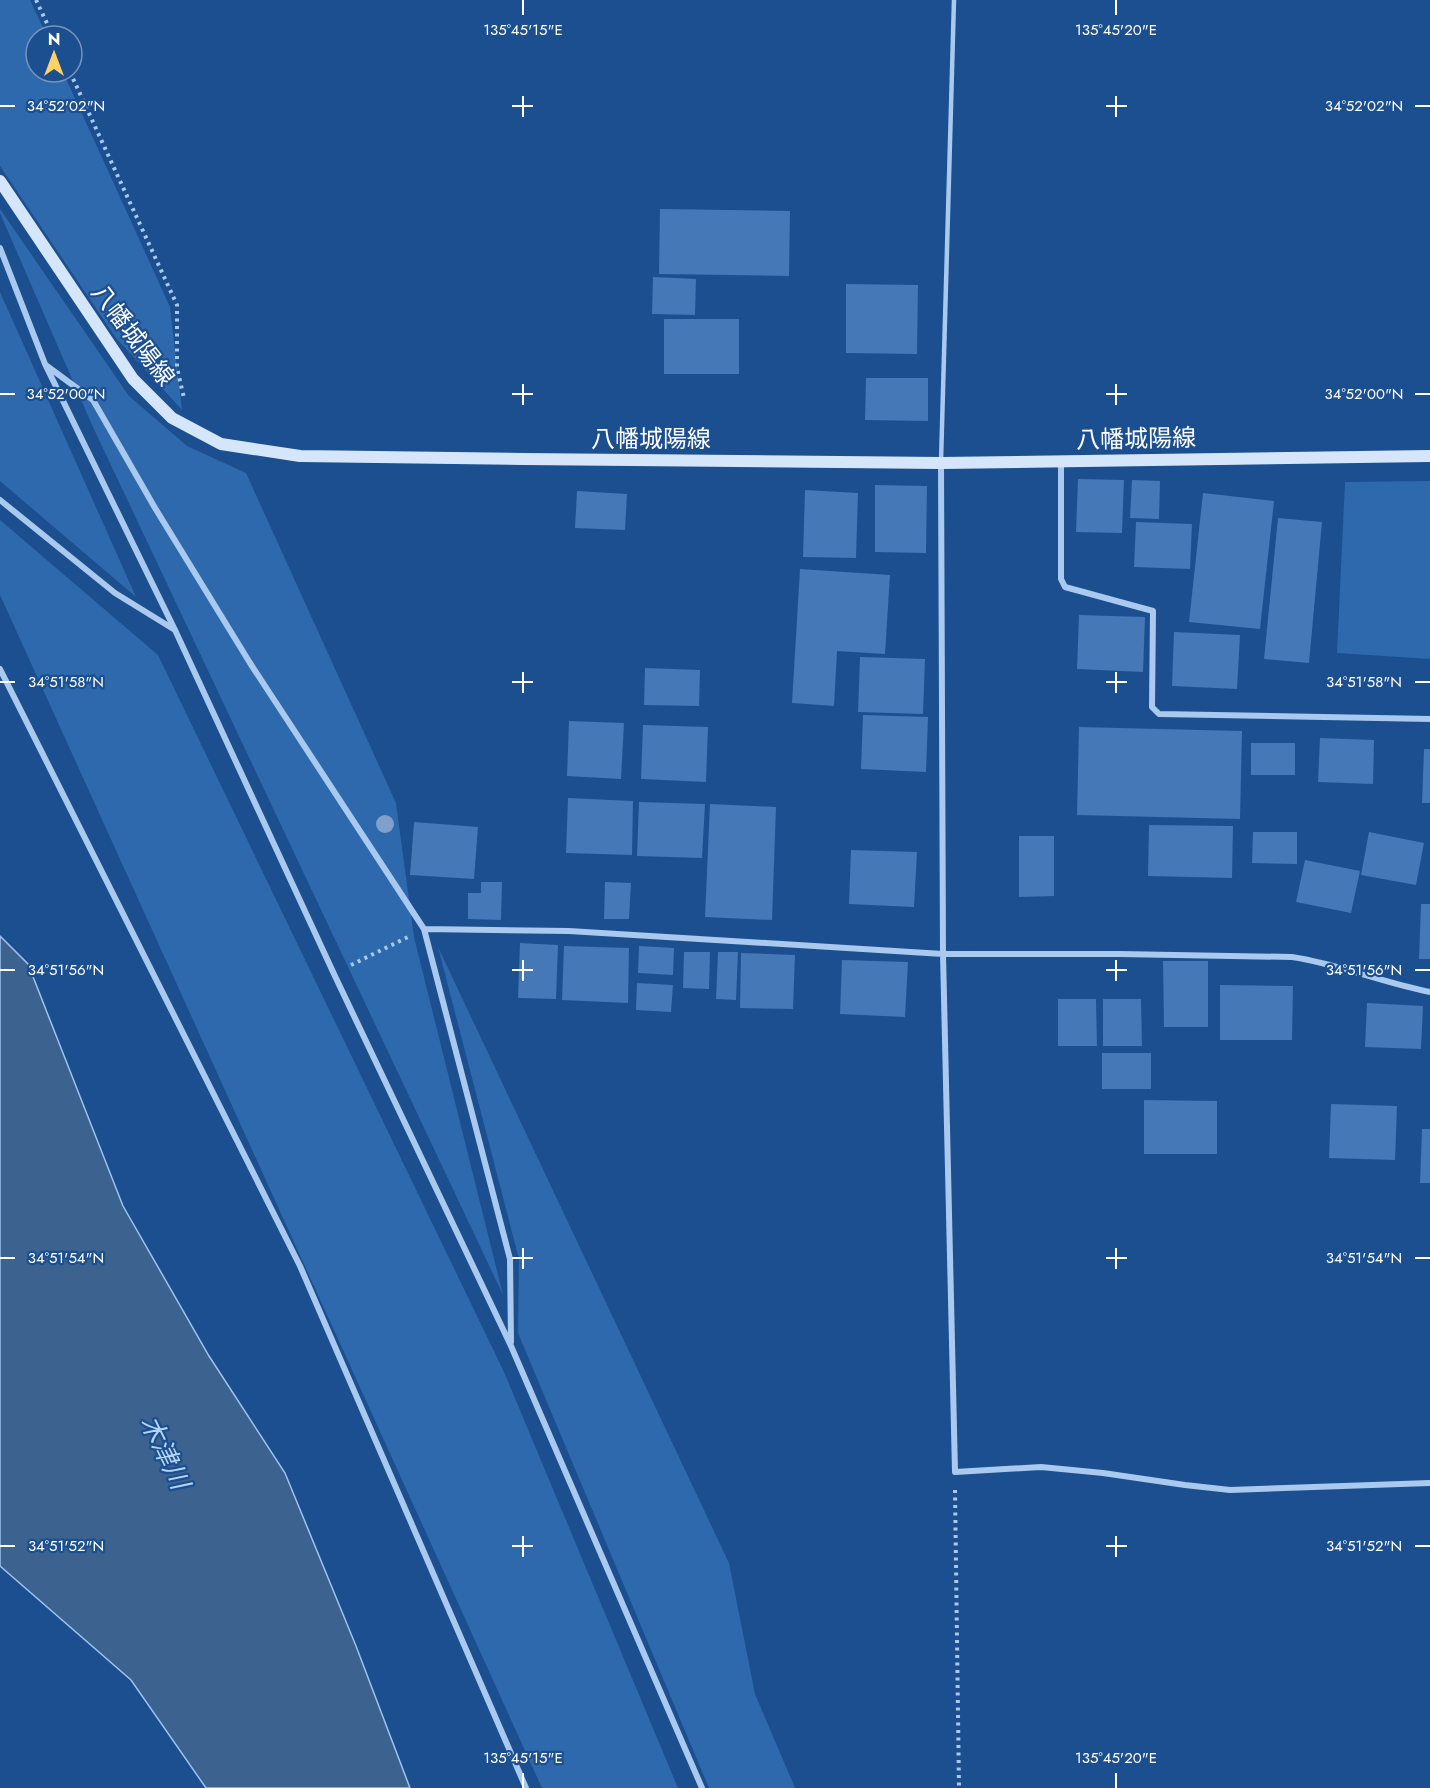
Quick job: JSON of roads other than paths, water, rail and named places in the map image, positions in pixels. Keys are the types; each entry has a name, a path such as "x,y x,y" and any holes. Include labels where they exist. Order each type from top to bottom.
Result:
{"main road":[{"name":"八幡城陽線","path":"0,181 133,379 172,418 220,444 300,456 941,463 1430,456"}],"street":[{"path":"0,248 45,364 175,630 334,974 511,1346 702,1788"},
{"path":"45,364 93,400 155,508 250,663 424,929 510,1259 511,1346"},
{"path":"1061,461 1061,579 1065,587 1153,611 1152,707 1159,714 1430,719"},
{"path":"941,463 943,954 955,1472 1041,1467 1230,1490 1430,1483"},
{"path":"0,500 115,593 175,630"},
{"path":"0,669 300,1266 526,1788"},
{"path":"424,929 569,931 943,954 1292,957 1316,961 1430,992"}],"lane":[{"path":"941,463 954,0"}],"water":[{"name":"木津川","path":"0,936 28,964 123,1206 209,1356 285,1473 356,1646 410,1788 206,1788 131,1680 0,1566"}]}
